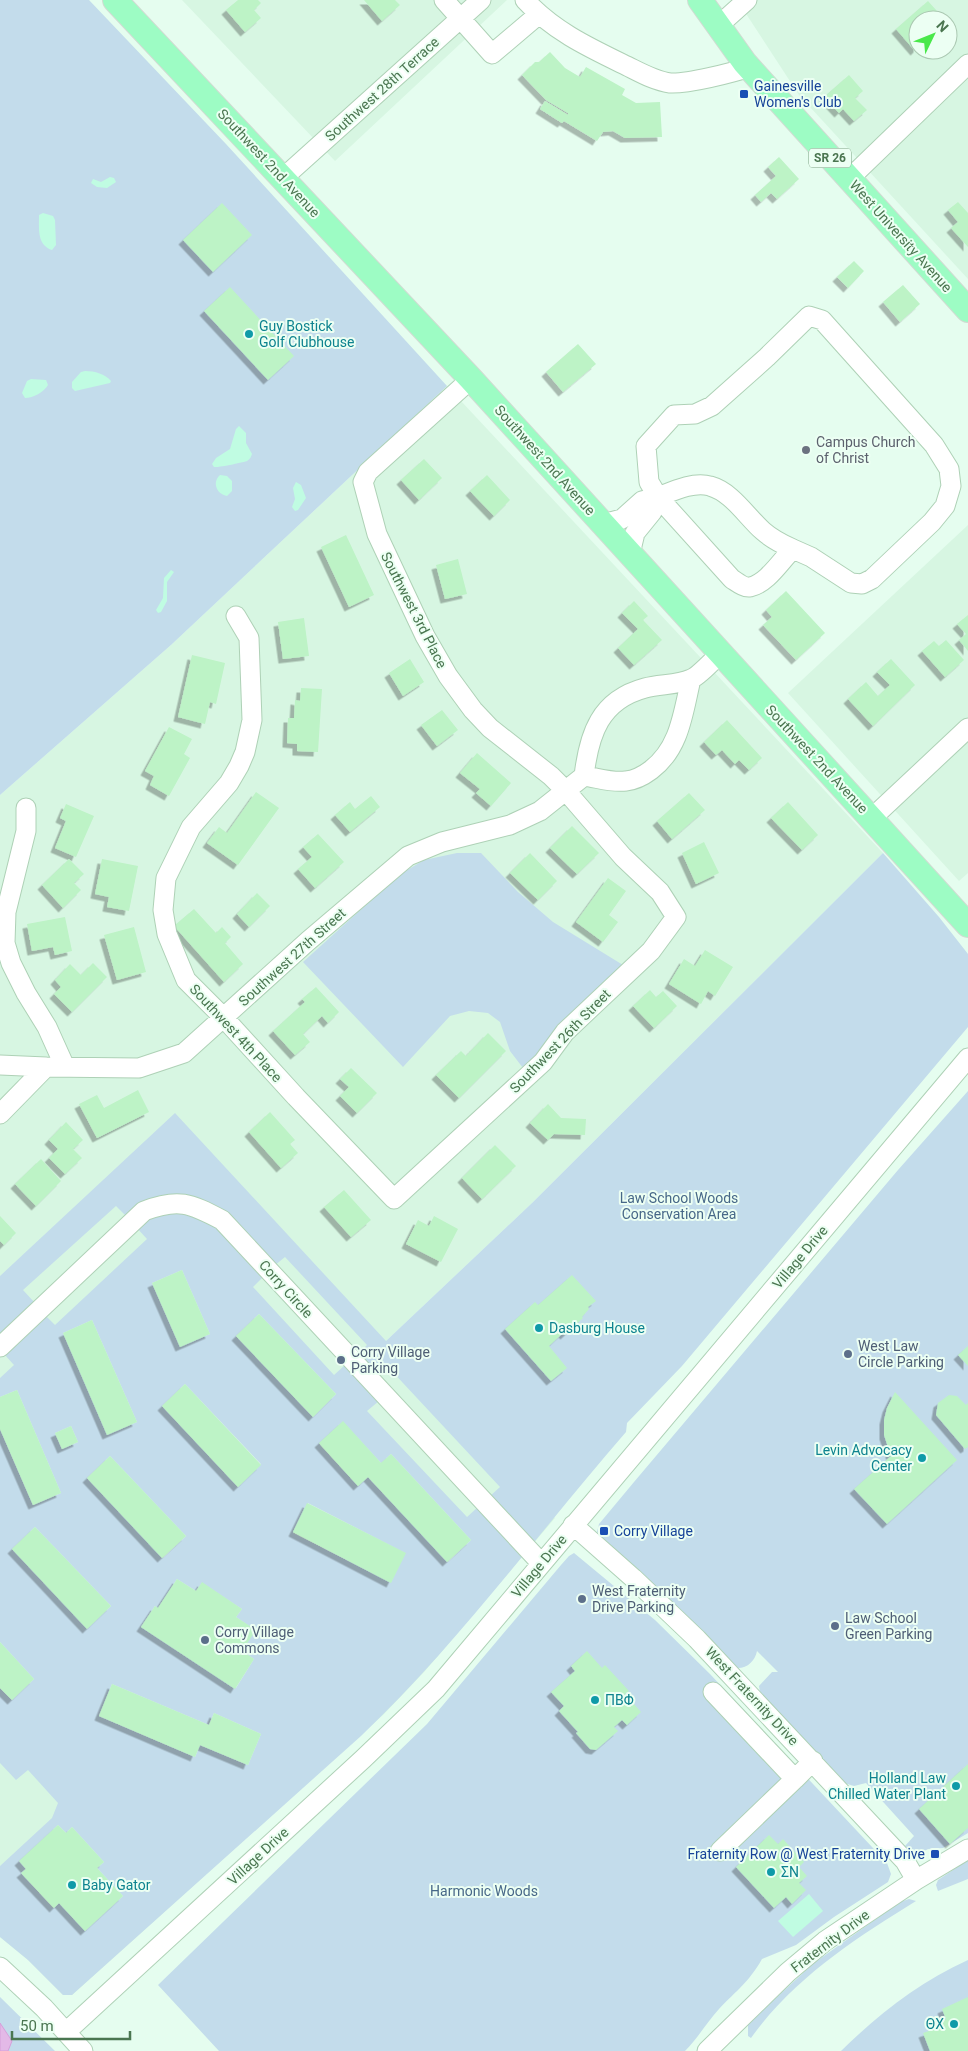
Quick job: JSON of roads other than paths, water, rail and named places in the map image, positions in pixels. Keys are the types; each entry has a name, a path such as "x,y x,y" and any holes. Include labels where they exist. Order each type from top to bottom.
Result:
{"main road":[{"name":"Southwest 2nd Avenue","path":"115,0 471,379 968,925"},
{"name":"West University Avenue","path":"700,0 749,68 968,310"}],"street":[{"path":"444,0 492,54 538,15"},
{"name":"Southwest 28th Terrace","path":"283,178 481,0"},
{"path":"525,0 538,15 580,44 657,81 672,83 733,73 749,68"},
{"path":"718,26 748,0"},
{"path":"850,179 968,64"},
{"path":"603,524 622,519 642,501 658,497 695,485 710,485 723,492 763,531 777,541 811,557 851,583 862,584 872,579 932,522 945,506 950,486 948,469 934,445 822,320 809,316 712,406 695,414 674,415 646,446 649,482 658,497 732,579 742,586 750,587 766,577 781,564 793,549"},
{"name":"Southwest 3rd Place","path":"471,379 368,472 363,482 377,534 425,636 448,676 473,710 490,728 552,776 623,857 660,892 676,917"},
{"path":"630,554 635,533 652,512 658,497"},
{"name":"Southwest 4th Place","path":"236,616 249,638 252,720 245,752 229,783 191,826 166,878 163,910 167,934 186,980 394,1199"},
{"path":"691,679 677,735 661,761 645,775 628,781 584,776 588,744 592,733 597,723 613,705 637,690 691,679 720,654"},
{"path":"872,818 968,728"},
{"name":"Southwest 27th Street","path":"0,1065 139,1068 184,1053 408,856 442,842 510,825 540,811 584,776"},
{"path":"26,808 26,831 6,912 4,943 11,963 26,993 47,1027 65,1067"},
{"name":"Southwest 26th Street","path":"394,1199 543,1062 565,1032 651,951 676,917"},
{"name":"Village Drive","path":"66,2032 350,1771 436,1689 968,1058"},
{"path":"0,1114 46,1067"},
{"name":"Corry Circle","path":"0,1347 144,1211 168,1203 178,1203 207,1212 222,1220 541,1563"},
{"name":"West Fraternity Drive","path":"573,1525 633,1578 697,1639 905,1861 916,1880"},
{"path":"713,1692 795,1779"},
{"path":"720,1851 813,1761"},
{"name":"Fraternity Drive","path":"707,2051 783,1977 824,1941 916,1880 968,1849"},
{"path":"0,1967 25,1989 83,2051"}],"place":[{"name":"Gainesville Women's Club","path":"744,94"},
{"name":"Guy Bostick Golf Clubhouse","path":"249,334"},
{"name":"Campus Church of Christ","path":"806,450"},
{"name":"Dasburg House","path":"539,1328"},
{"name":"West Law Circle Parking","path":"848,1354"},
{"name":"Corry Village Parking","path":"341,1360"},
{"name":"Levin Advocacy Center","path":"922,1458"},
{"name":"Corry Village","path":"604,1531"},
{"name":"West Fraternity Drive Parking","path":"582,1599"},
{"name":"Law School Green Parking","path":"835,1626"},
{"name":"Corry Village Commons","path":"205,1640"},
{"name":"ΠΒΦ","path":"595,1700"},
{"name":"Holland Law Chilled Water Plant","path":"956,1786"},
{"name":"Fraternity Row @ West Fraternity Drive","path":"935,1854"},
{"name":"ΣΝ","path":"771,1872"},
{"name":"Baby Gator","path":"72,1885"},
{"name":"ΘΧ","path":"954,2024"}],"park label":[{"name":"Law School Woods Conservation Area","path":"679,1206"},
{"name":"Harmonic Woods","path":"484,1891"}]}
